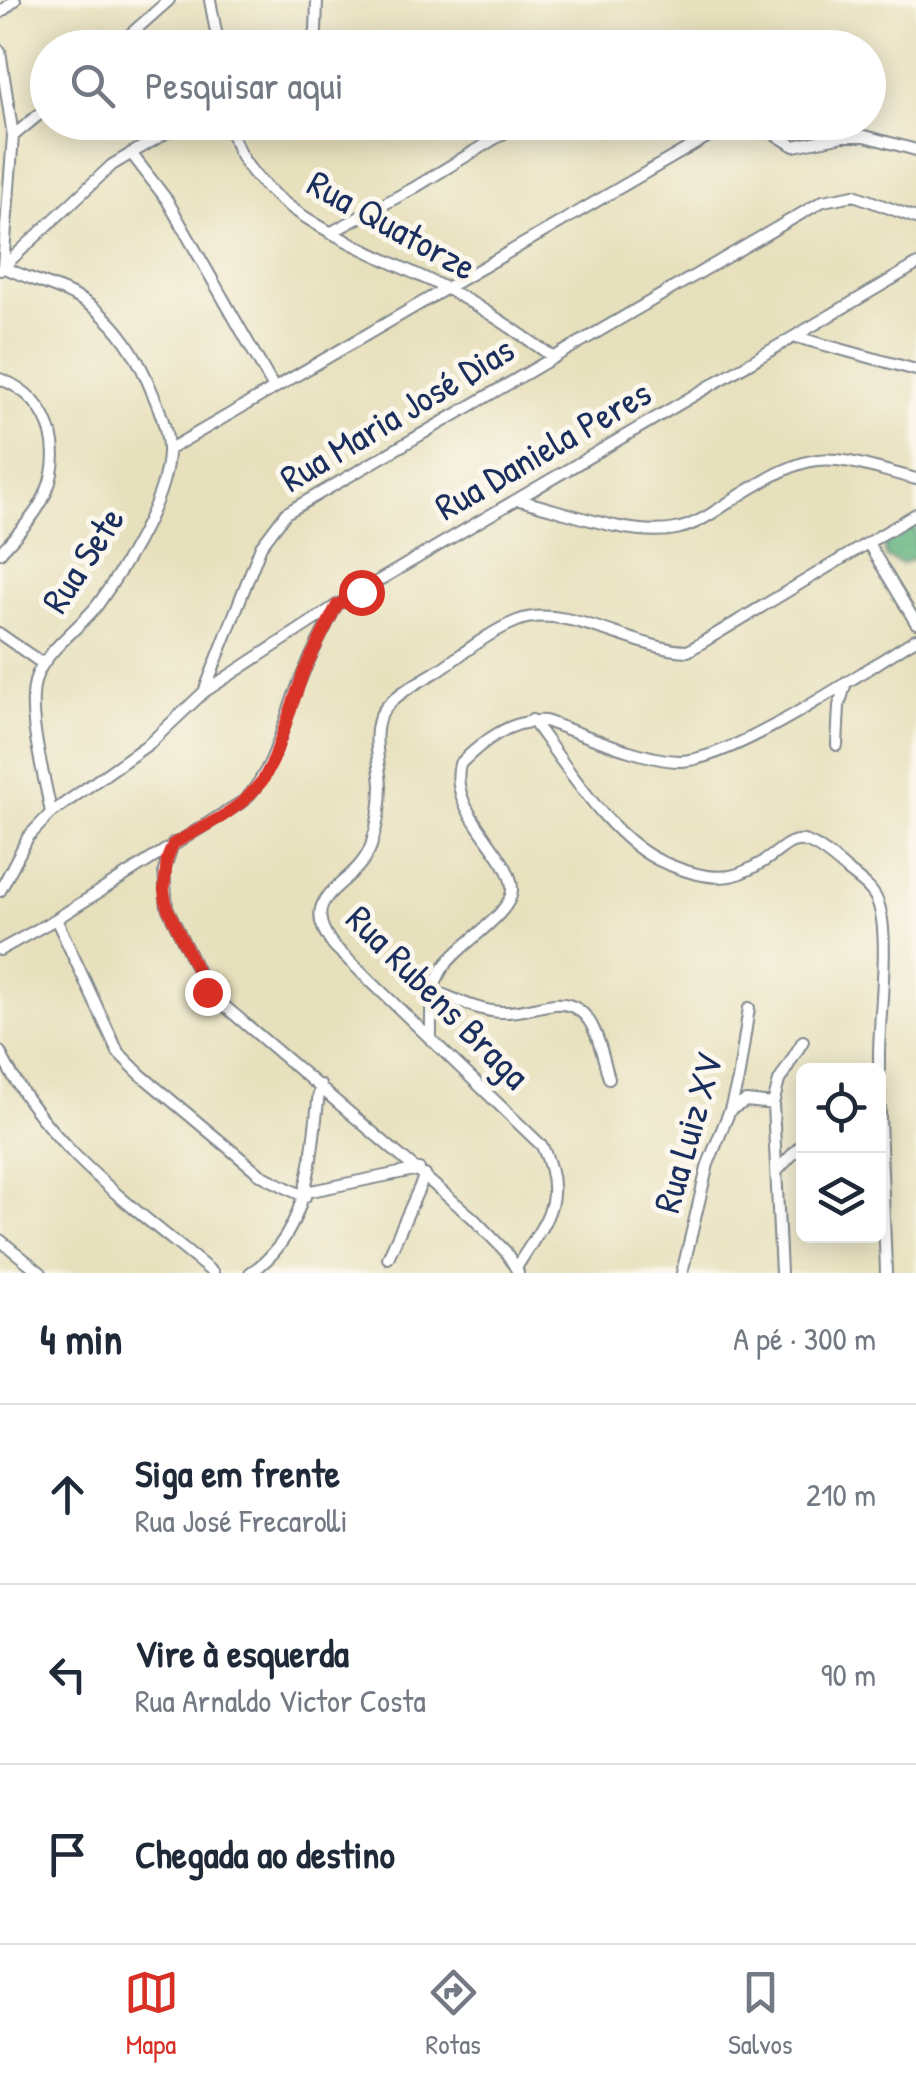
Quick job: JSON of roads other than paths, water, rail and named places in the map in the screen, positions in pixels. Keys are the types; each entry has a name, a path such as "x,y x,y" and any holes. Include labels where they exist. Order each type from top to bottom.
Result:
{"street":[{"path":"0,13 16,0"},
{"path":"135,30 169,0"},
{"path":"210,0 216,30"},
{"path":"316,30 317,0"},
{"path":"0,51 13,136 2,268"},
{"path":"13,136 30,121"},
{"path":"0,128 13,136"},
{"path":"2,268 94,180 154,140"},
{"name":"Rua Quatorze","path":"236,140 250,170 290,206 330,234 448,289 552,357"},
{"path":"330,234 493,140"},
{"path":"2,268 77,297 118,332 152,390 168,450 702,140"},
{"path":"784,140 794,146 823,140"},
{"path":"880,140 916,150"},
{"path":"132,153 167,200 274,388"},
{"name":"Rua Maria José Dias","path":"0,891 28,837 51,813 150,743 204,692 261,546 286,513 823,201 854,195 916,218"},
{"name":"Rua Daniela Peres","path":"204,692 337,605 916,265"},
{"path":"796,337 916,370"},
{"path":"0,379 11,382 38,403 50,427 53,444 52,476 38,508 0,553"},
{"name":"Rua Sete","path":"51,813 33,712 33,691 42,664 96,608 125,566 158,497 168,450"},
{"path":"518,500 634,529 661,531 698,522 784,467 813,458 843,460 916,479"},
{"name":"Rua Rubens Braga","path":"517,1270 552,1209 556,1187 542,1146 333,944 318,917 319,906 364,862 372,842 380,787 377,731 384,710 404,692 498,632 534,616 557,618 657,647 688,651 916,514"},
{"path":"868,543 916,623"},
{"path":"0,947 56,919 245,800 273,761 299,682 337,605"},
{"path":"0,634 42,664"},
{"path":"432,1040 434,991 441,971 455,952 508,905 512,893 504,870 458,787 460,764 478,746 532,720 660,759 693,760 749,739 916,639"},
{"path":"837,745 839,706 846,680"},
{"path":"532,720 600,809 645,854 702,875 722,877 736,875 778,848 805,841 818,844 870,889 878,901 882,917 878,1059 886,1273"},
{"path":"173,844 164,871 167,907 207,992 422,1172 506,1252 517,1270"},
{"path":"56,919 118,1052 261,1175 305,1194 422,1172"},
{"path":"434,991 498,1012 559,1004 572,1006 586,1015 594,1028 609,1078"},
{"name":"Rua Luiz XV","path":"682,1273 708,1164 730,1110 750,1008"},
{"path":"782,1273 772,1104 779,1081 804,1041"},
{"path":"0,1052 54,1134 94,1174 213,1273"},
{"path":"874,1063 878,1059"},
{"path":"250,1273 279,1250 305,1194 320,1085"},
{"path":"730,1110 746,1101 772,1104"},
{"path":"777,1170 796,1150"},
{"path":"388,1258 422,1172"},
{"path":"0,1240 41,1273"}]}
